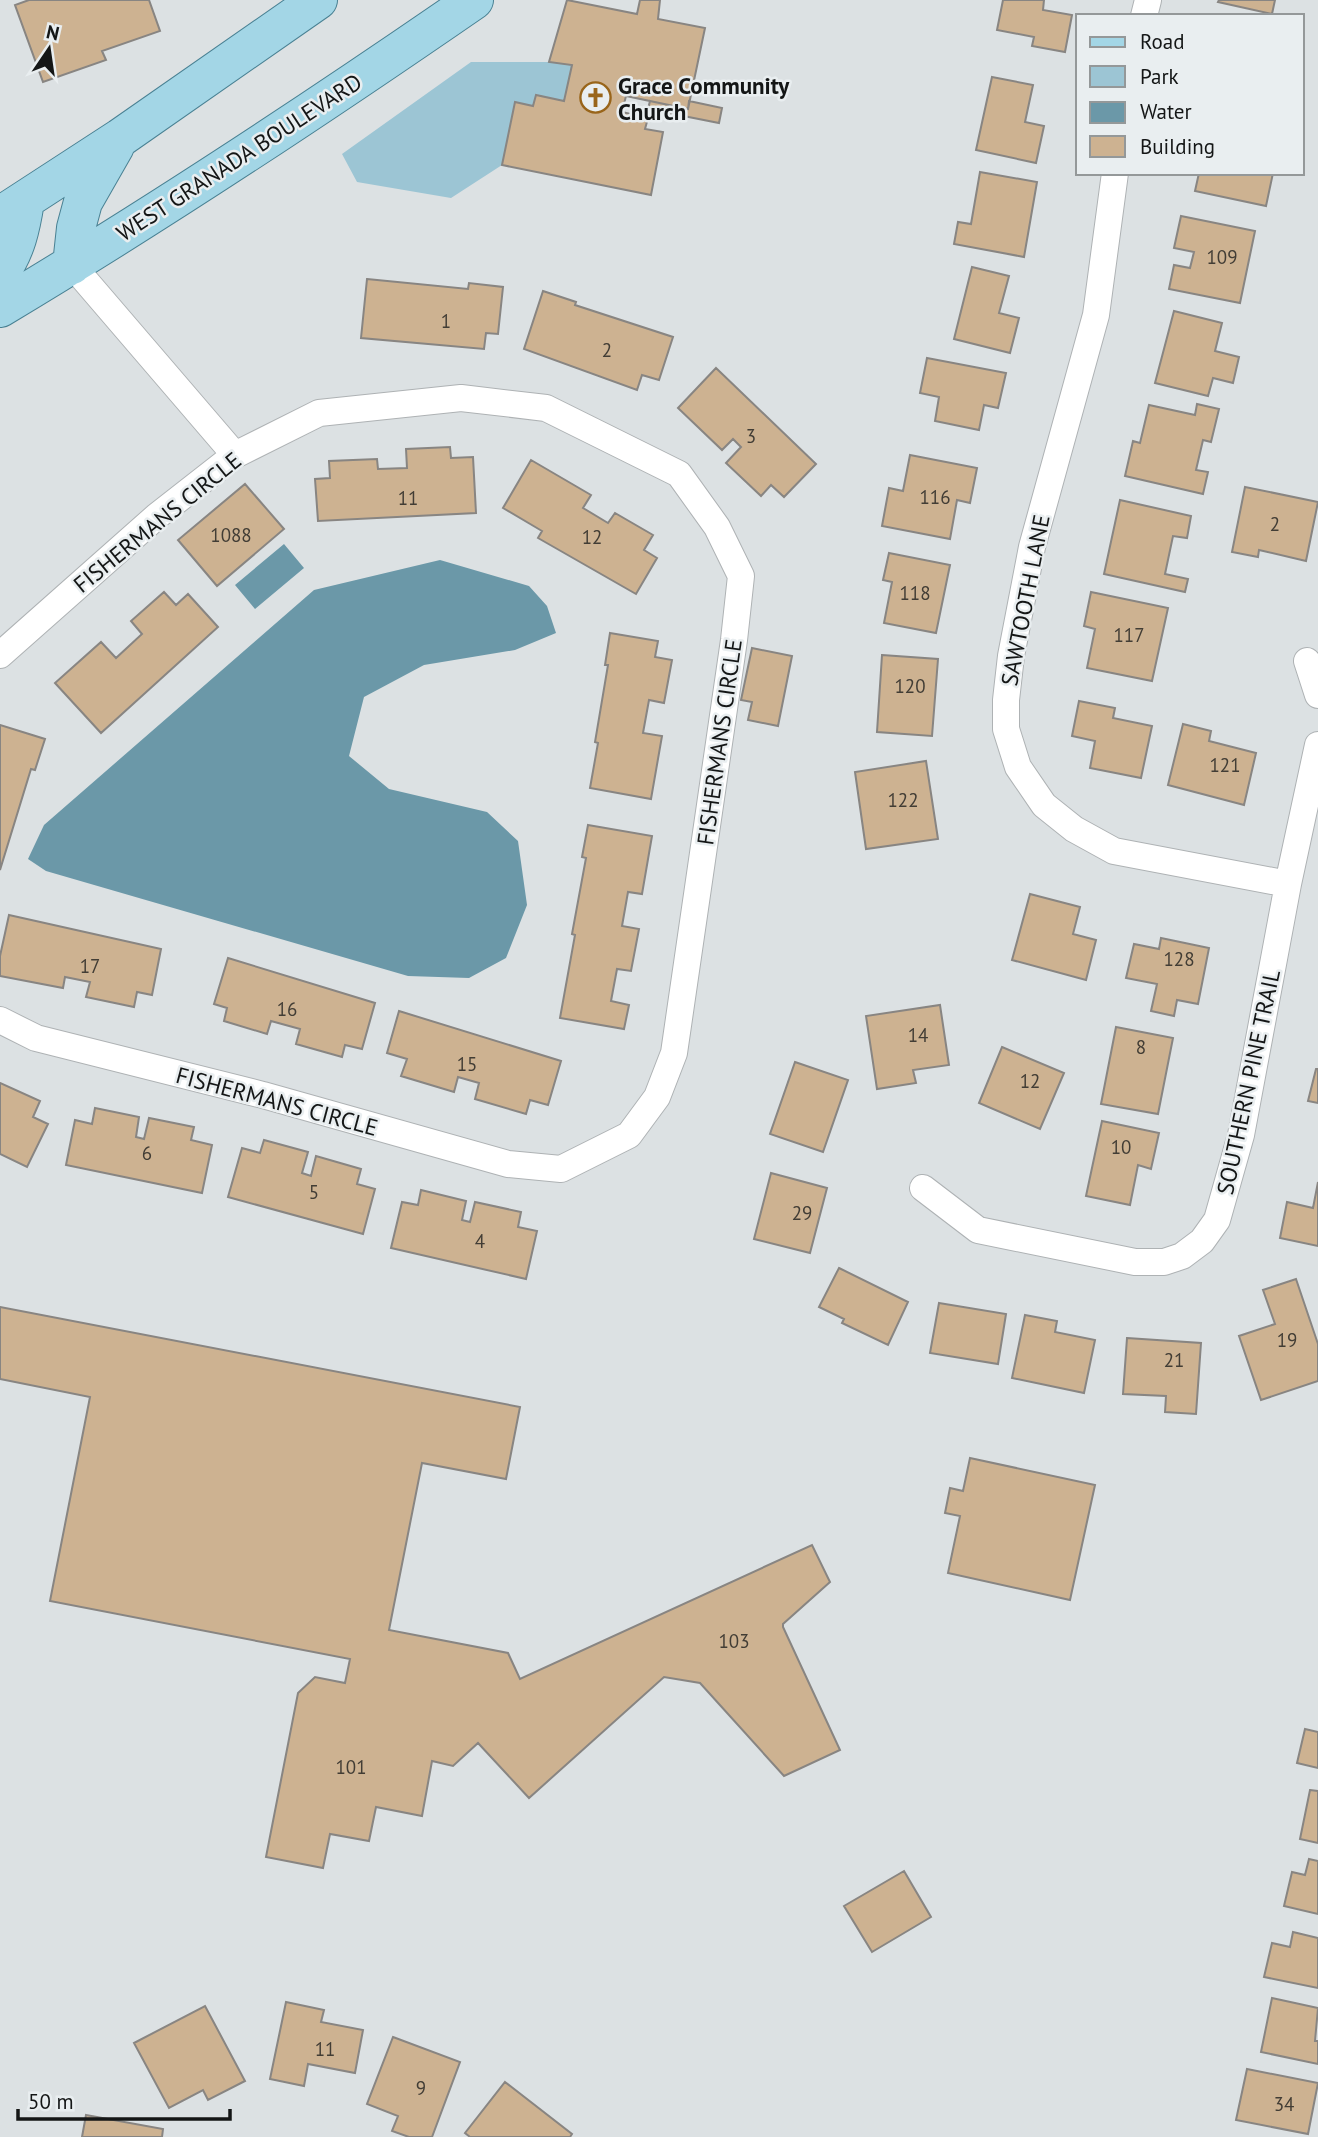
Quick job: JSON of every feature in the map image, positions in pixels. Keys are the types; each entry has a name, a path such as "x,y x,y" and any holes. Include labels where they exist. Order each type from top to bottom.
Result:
{"main road":[{"path":"0,273 21,231 13,209 318,0"},
{"name":"WEST GRANADA BOULEVARD","path":"0,308 72,265 318,107 474,0"},
{"path":"72,265 76,228 83,202 120,138"}],"street":[{"name":"SAWTOOTH LANE","path":"1115,175 1096,314 1032,547 1006,700 1006,729 1018,767 1044,804 1074,829 1094,840 1114,850 1288,884"},
{"path":"72,265 235,455"},
{"name":"FISHERMANS CIRCLE","path":"0,655 157,516 235,455 319,413 461,398 545,408 679,474 717,527 741,576 674,1052 657,1097 629,1135 561,1169 508,1164 263,1095 36,1038 0,1020"},
{"path":"1307,660 1318,695"},
{"name":"SOUTHERN PINE TRAIL","path":"923,1188 978,1230 1135,1262 1164,1262 1182,1256 1202,1241 1217,1220 1241,1135 1288,884 1318,745"}],"green space":[{"path":"471,62 549,62 572,65 564,101 536,95 533,106 515,103 502,165 451,198 357,182 342,154"}],"water":[{"path":"284,544 304,568 255,609 235,585"},
{"path":"440,560 529,586 547,606 556,633 515,650 424,665 364,697 349,756 389,789 487,812 518,841 527,905 506,958 469,978 408,976 46,871 28,859 44,825 314,590"}],"building":[{"path":"29,0 149,0 160,31 102,51 106,60 43,82 15,5"},
{"name":"Grace Community Church","path":"567,0 637,14 640,0 660,0 658,19 705,28 688,109 626,96 622,112 648,118 645,129 663,132 651,195 502,165 515,102 533,106 536,95 564,101 572,65 549,62"},
{"path":"1003,0 1044,0 1043,10 1072,15 1065,52 1032,46 1034,37 997,30"},
{"path":"1275,0 1272,14 1218,2"},
{"path":"992,77 1033,85 1025,122 1044,126 1036,163 976,150"},
{"path":"650,101 688,109 689,101 722,108 719,123 648,109"},
{"path":"980,172 1037,182 1024,257 954,244 958,222 971,224"},
{"path":"1199,175 1273,175 1266,206 1195,191"},
{"path":"1181,216 1255,231 1240,303 1169,289 1174,265 1190,268 1194,252 1174,248"},
{"path":"972,267 1009,276 999,313 1019,318 1010,353 954,339"},
{"path":"367,279 468,289 469,283 503,287 498,334 486,333 484,349 361,338"},
{"path":"543,291 576,302 575,305 673,337 659,380 642,375 637,390 524,349"},
{"path":"1174,311 1222,323 1215,351 1239,357 1233,383 1213,378 1208,396 1155,383"},
{"path":"927,358 1006,373 998,408 984,405 979,430 935,421 939,397 920,393"},
{"path":"716,368 816,464 784,497 771,485 761,496 726,463 741,447 733,439 722,450 678,408"},
{"path":"1197,404 1219,409 1211,442 1203,440 1196,470 1208,472 1203,494 1125,476 1133,441 1140,443 1149,405 1195,415"},
{"path":"450,447 451,458 473,457 476,513 318,521 315,479 330,478 329,461 377,459 378,469 407,468 406,449"},
{"path":"910,455 977,468 970,503 957,500 950,539 882,526 889,488 903,491"},
{"path":"531,460 591,495 583,508 608,523 615,513 653,535 644,550 657,558 636,594 538,538 542,531 503,508"},
{"path":"245,484 284,529 217,586 178,540"},
{"path":"1245,487 1318,502 1306,561 1259,550 1258,557 1232,552"},
{"path":"1120,500 1191,516 1187,538 1173,536 1165,574 1188,579 1185,592 1104,574"},
{"path":"889,553 950,565 936,633 884,623 892,582 883,580"},
{"path":"164,592 176,605 188,594 218,627 101,733 55,683 101,642 116,658 142,634 131,621"},
{"path":"1091,592 1168,608 1152,681 1087,668 1095,629 1084,626"},
{"path":"610,633 658,641 655,657 672,660 664,703 649,700 643,733 662,736 651,799 590,788 598,743 595,742 608,665 605,665"},
{"path":"752,648 792,656 778,726 748,720 752,702 741,700"},
{"path":"882,655 938,659 932,736 877,732"},
{"path":"1079,701 1115,708 1113,718 1152,726 1141,778 1090,768 1095,741 1072,736"},
{"path":"1183,724 1211,731 1209,741 1256,753 1244,805 1168,785"},
{"path":"0,725 45,739 35,770 31,769 0,870"},
{"path":"926,761 938,839 866,849 855,772"},
{"path":"588,825 652,836 642,894 628,892 622,926 639,929 631,971 617,969 611,1001 629,1005 624,1029 560,1018 575,935 572,934 586,858 582,857"},
{"path":"1030,894 1080,907 1073,934 1096,940 1086,980 1012,960"},
{"path":"9,915 161,949 152,995 137,992 134,1007 86,997 90,982 65,977 63,988 0,976 0,956"},
{"path":"1161,938 1209,948 1198,1004 1177,1000 1174,1016 1151,1011 1157,984 1126,978 1134,944 1159,949"},
{"path":"228,958 375,1003 362,1049 345,1045 342,1057 296,1044 300,1029 271,1021 267,1034 224,1021 227,1008 214,1004"},
{"path":"940,1005 949,1065 913,1070 916,1083 877,1089 866,1016"},
{"path":"399,1011 561,1061 548,1105 530,1100 526,1114 475,1099 479,1083 458,1077 454,1092 401,1076 407,1059 387,1053"},
{"path":"1116,1027 1173,1038 1158,1114 1101,1104"},
{"path":"1002,1047 1064,1073 1040,1129 979,1103"},
{"path":"795,1062 848,1080 823,1152 770,1134"},
{"path":"1318,1069 1318,1103 1308,1101"},
{"path":"0,1083 40,1101 33,1117 48,1124 27,1167 0,1154"},
{"path":"95,1108 139,1117 136,1137 144,1139 149,1118 194,1127 191,1140 212,1145 202,1193 66,1165 75,1120 92,1124"},
{"path":"1102,1121 1159,1133 1151,1169 1138,1165 1130,1205 1086,1196"},
{"path":"264,1140 308,1152 302,1173 311,1176 316,1156 361,1169 357,1184 375,1189 363,1234 228,1197 242,1148 260,1153"},
{"path":"771,1173 827,1188 810,1253 754,1239"},
{"path":"1318,1182 1318,1246 1280,1238 1287,1202 1313,1208"},
{"path":"421,1190 466,1201 462,1220 470,1222 475,1202 521,1212 518,1227 537,1231 526,1279 391,1248 402,1202 418,1205"},
{"path":"839,1268 908,1302 888,1345 842,1323 844,1319 819,1307"},
{"path":"1296,1279 1318,1344 1318,1381 1261,1400 1239,1336 1275,1324 1263,1290"},
{"path":"939,1303 1006,1314 998,1364 930,1353"},
{"path":"0,1307 520,1407 506,1479 422,1463 389,1630 508,1653 520,1679 812,1545 830,1582 783,1624 783,1627 840,1750 784,1776 700,1683 664,1677 529,1798 478,1743 453,1766 432,1761 422,1816 376,1807 369,1841 330,1834 323,1868 266,1857 298,1693 315,1677 345,1683 350,1659 50,1601 90,1397 0,1379"},
{"path":"1025,1315 1057,1321 1055,1332 1095,1340 1084,1393 1012,1378"},
{"path":"1127,1338 1201,1343 1196,1414 1165,1412 1166,1396 1123,1394"},
{"path":"970,1458 1095,1485 1070,1600 948,1573 960,1516 945,1513 950,1488 963,1491"},
{"path":"1305,1729 1318,1732 1318,1768 1297,1763"},
{"path":"1310,1790 1318,1791 1318,1843 1300,1839"},
{"path":"1309,1859 1318,1861 1318,1914 1284,1906 1292,1872 1305,1875"},
{"path":"904,1871 931,1917 872,1952 844,1906"},
{"path":"1293,1932 1318,1938 1318,1988 1264,1977 1272,1943 1290,1947"},
{"path":"1272,1998 1318,2008 1315,2041 1318,2041 1318,2064 1261,2052"},
{"path":"286,2002 324,2010 321,2022 363,2030 355,2073 308,2064 304,2086 270,2079"},
{"path":"205,2006 245,2081 208,2100 203,2090 169,2108 134,2043"},
{"path":"393,2037 460,2062 432,2137 409,2137 392,2131 398,2116 367,2104"},
{"path":"1247,2069 1318,2083 1308,2134 1236,2120"},
{"path":"505,2082 572,2134 570,2137 470,2137 465,2133"},
{"path":"86,2115 163,2129 162,2137 82,2137"}],"place":[{"name":"Grace Community Church","path":"595,98"}]}
